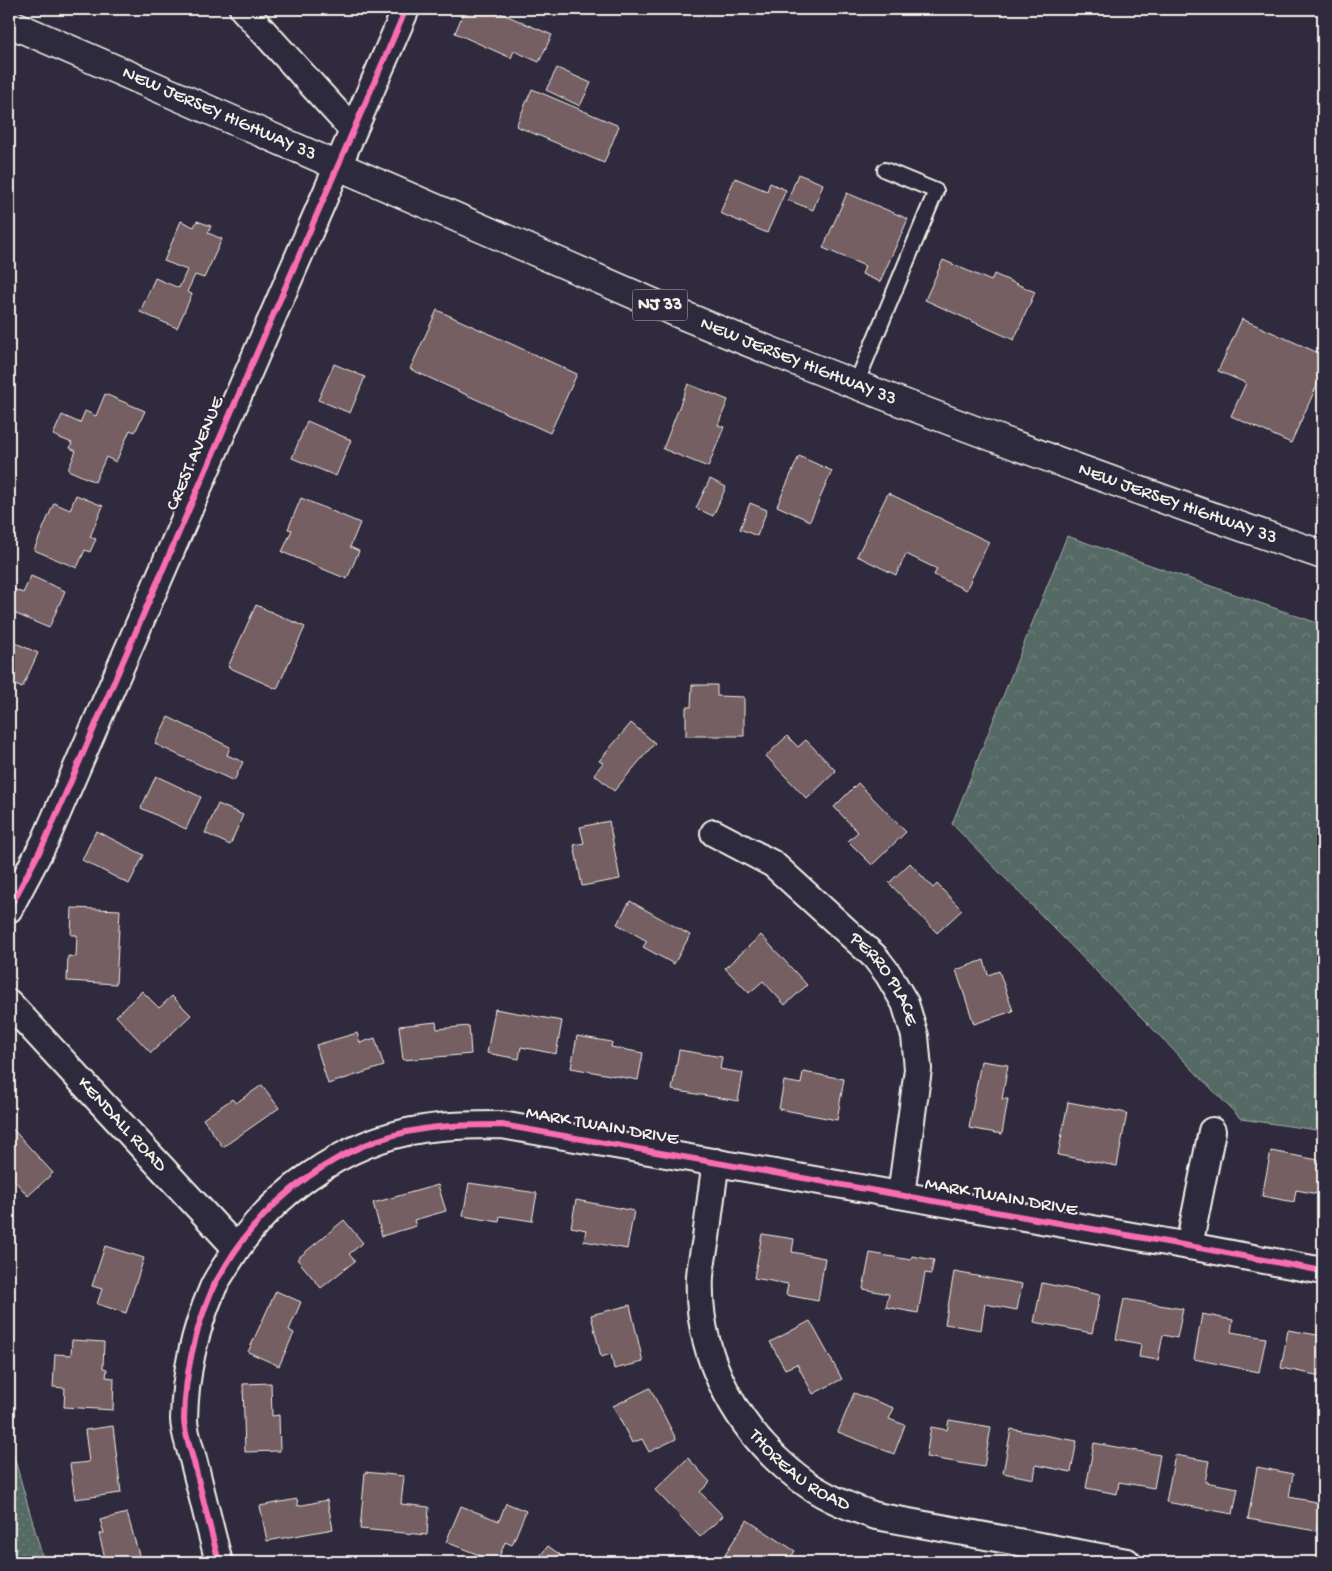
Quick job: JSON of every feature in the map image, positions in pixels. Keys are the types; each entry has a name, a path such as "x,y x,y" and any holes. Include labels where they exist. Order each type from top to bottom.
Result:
{"main road":[{"name":"NEW JERSEY HIGHWAY 33","path":"9,23 657,304 905,404 1127,487 1323,555"}],"street":[{"path":"243,9 353,130"},
{"name":"CREST AVENUE","path":"9,909 45,841 406,9"},
{"name":"PERRO PLACE","path":"714,833 773,864 875,957 888,974 905,1003 915,1036 918,1069 901,1195"},
{"name":"KENDALL ROAD","path":"9,1002 236,1248"},
{"name":"MARK TWAIN DRIVE","path":"219,1562 184,1422 187,1371 196,1331 212,1289 236,1248 268,1210 302,1181 340,1157 378,1140 421,1129 462,1124 502,1125 1323,1271"},
{"path":"1189,1246 1212,1131"},
{"name":"THOREAU ROAD","path":"716,1162 700,1276 702,1318 711,1358 725,1393 750,1432 778,1462 808,1485 844,1505 876,1516 1127,1562"}],"lane":[{"path":"856,384 936,191 885,170"}],"green space":[{"path":"1067,536 1323,625 1323,1131 1241,1119 952,824"},
{"path":"9,1439 44,1562 9,1562"}],"building":[{"path":"465,9 491,9 552,35 539,62 514,51 511,58 455,33"},
{"path":"557,68 591,83 580,106 546,90"},
{"path":"532,89 619,126 604,163 516,126"},
{"path":"798,174 823,184 813,210 788,200"},
{"path":"735,178 767,191 770,183 786,190 767,233 720,213"},
{"path":"847,193 908,219 880,282 862,274 865,266 823,248"},
{"path":"181,221 194,227 197,221 211,226 208,233 222,239 204,278 195,275 187,292 192,294 177,328 140,312 155,278 179,288 187,270 164,261"},
{"path":"943,260 991,281 994,274 1035,292 1014,340 925,300"},
{"path":"437,310 577,374 550,433 410,369"},
{"path":"1242,319 1323,355 1323,372 1291,443 1231,416 1246,383 1218,371"},
{"path":"334,364 365,377 350,413 318,400"},
{"path":"688,384 728,400 718,425 724,427 708,467 663,449"},
{"path":"105,394 145,411 135,432 130,430 116,462 106,457 95,482 68,470 76,451 70,448 72,443 53,435 62,415 80,423 85,411 96,416"},
{"path":"307,421 351,440 336,476 292,458"},
{"path":"799,456 832,471 810,521 777,506"},
{"path":"710,479 726,487 713,516 696,508"},
{"path":"888,493 989,542 966,590 934,575 937,569 906,554 896,575 857,556"},
{"path":"76,495 103,506 90,537 96,539 90,552 85,550 77,568 34,550 54,503 70,510"},
{"path":"301,498 360,523 350,547 359,551 347,579 282,552 292,530 288,529"},
{"path":"750,503 767,510 757,536 740,529"},
{"path":"31,576 65,591 49,628 9,611 9,587 23,593"},
{"path":"256,605 305,627 277,689 228,667"},
{"path":"9,640 38,653 22,688 9,682"},
{"path":"692,685 717,685 717,696 744,697 744,736 686,736 686,707 691,707"},
{"path":"168,717 230,747 227,755 243,762 234,781 155,744"},
{"path":"631,723 655,743 614,791 594,774 603,763 599,761"},
{"path":"787,736 798,747 806,740 836,771 807,799 766,756"},
{"path":"156,776 201,797 186,829 141,808"},
{"path":"858,783 906,832 872,865 848,841 858,832 834,807"},
{"path":"218,804 243,815 230,845 205,833"},
{"path":"609,821 620,879 582,886 574,845 584,843 580,827"},
{"path":"96,831 144,855 129,884 82,860"},
{"path":"910,863 933,888 937,884 962,910 937,933 889,883"},
{"path":"630,901 690,935 674,964 643,947 647,941 617,924"},
{"path":"72,908 120,910 116,984 67,981 68,956 76,957 77,935 71,935"},
{"path":"761,935 807,985 785,1005 763,981 749,993 725,968"},
{"path":"984,960 988,975 999,971 1013,1011 974,1024 956,970"},
{"path":"142,991 159,1008 172,996 191,1015 151,1053 116,1016"},
{"path":"495,1009 562,1021 556,1054 521,1047 519,1059 487,1053"},
{"path":"436,1022 437,1029 469,1026 471,1054 403,1060 399,1026"},
{"path":"357,1033 360,1043 375,1038 384,1066 328,1084 316,1045"},
{"path":"577,1036 612,1042 611,1047 643,1053 638,1080 571,1068"},
{"path":"679,1050 722,1057 720,1069 743,1073 738,1101 672,1090"},
{"path":"981,1061 1008,1065 1002,1099 1008,1099 1002,1134 969,1128"},
{"path":"803,1072 844,1079 837,1120 779,1109 784,1081 801,1084"},
{"path":"262,1085 279,1108 223,1147 203,1119 232,1099 236,1103"},
{"path":"1068,1102 1127,1113 1117,1166 1058,1155"},
{"path":"9,1125 53,1173 28,1196 9,1174"},
{"path":"1271,1151 1323,1161 1323,1195 1296,1190 1294,1202 1262,1196"},
{"path":"469,1183 537,1193 532,1221 500,1216 499,1222 463,1216"},
{"path":"438,1185 446,1211 414,1220 416,1226 382,1236 373,1203"},
{"path":"576,1200 634,1211 627,1249 584,1241 586,1230 571,1227"},
{"path":"344,1220 363,1243 349,1254 355,1261 321,1288 297,1259"},
{"path":"762,1234 794,1239 792,1252 825,1258 818,1301 786,1295 788,1284 754,1278"},
{"path":"105,1246 144,1258 126,1313 97,1304 102,1289 92,1286"},
{"path":"870,1253 911,1260 912,1256 934,1260 931,1274 925,1273 918,1313 886,1307 889,1294 863,1289"},
{"path":"954,1272 1022,1284 1017,1310 985,1304 981,1330 945,1324"},
{"path":"1042,1283 1100,1295 1092,1333 1034,1322"},
{"path":"276,1291 301,1302 289,1330 294,1333 279,1366 248,1352"},
{"path":"1124,1299 1183,1309 1177,1338 1163,1335 1158,1360 1139,1357 1141,1344 1116,1339"},
{"path":"630,1305 643,1362 614,1369 611,1354 601,1357 591,1315"},
{"path":"1202,1314 1233,1320 1231,1332 1266,1338 1259,1372 1194,1359"},
{"path":"810,1321 842,1379 813,1394 797,1364 785,1369 770,1342"},
{"path":"1288,1330 1323,1336 1323,1389 1319,1389 1321,1376 1281,1368"},
{"path":"72,1340 104,1342 103,1368 107,1369 106,1377 114,1378 113,1410 64,1407 65,1388 53,1387 55,1354 71,1355"},
{"path":"271,1383 272,1416 279,1415 280,1451 245,1452 243,1384"},
{"path":"650,1388 676,1439 649,1452 642,1439 632,1443 613,1406"},
{"path":"854,1393 894,1408 889,1419 905,1425 894,1454 838,1432"},
{"path":"949,1420 991,1427 984,1467 926,1457 931,1427 947,1430"},
{"path":"113,1426 121,1493 75,1499 70,1464 89,1462 85,1430"},
{"path":"1011,1429 1077,1441 1071,1472 1036,1465 1034,1479 1003,1473"},
{"path":"1094,1443 1160,1455 1154,1488 1119,1482 1117,1494 1086,1488"},
{"path":"1175,1455 1209,1461 1205,1482 1238,1488 1233,1514 1166,1502"},
{"path":"688,1458 710,1482 700,1492 723,1516 700,1537 655,1490"},
{"path":"1257,1467 1293,1474 1289,1497 1321,1503 1316,1531 1248,1519"},
{"path":"365,1472 404,1476 401,1504 429,1507 427,1535 360,1529"},
{"path":"297,1499 298,1506 327,1500 333,1529 267,1541 260,1506"},
{"path":"506,1503 526,1511 512,1545 505,1542 497,1562 446,1542 461,1506 499,1521"},
{"path":"127,1513 141,1562 106,1562 99,1534 104,1533 100,1520"},
{"path":"747,1520 795,1551 788,1562 738,1562 725,1554"},
{"path":"548,1546 570,1562 535,1562"}],"cycle path":[{"path":"9,909 45,841 406,9"},
{"path":"219,1562 184,1424 186,1386 195,1337 212,1290 242,1241 284,1196 309,1176 336,1159 364,1146 393,1136 423,1129 472,1125 502,1125 1323,1271"}]}
